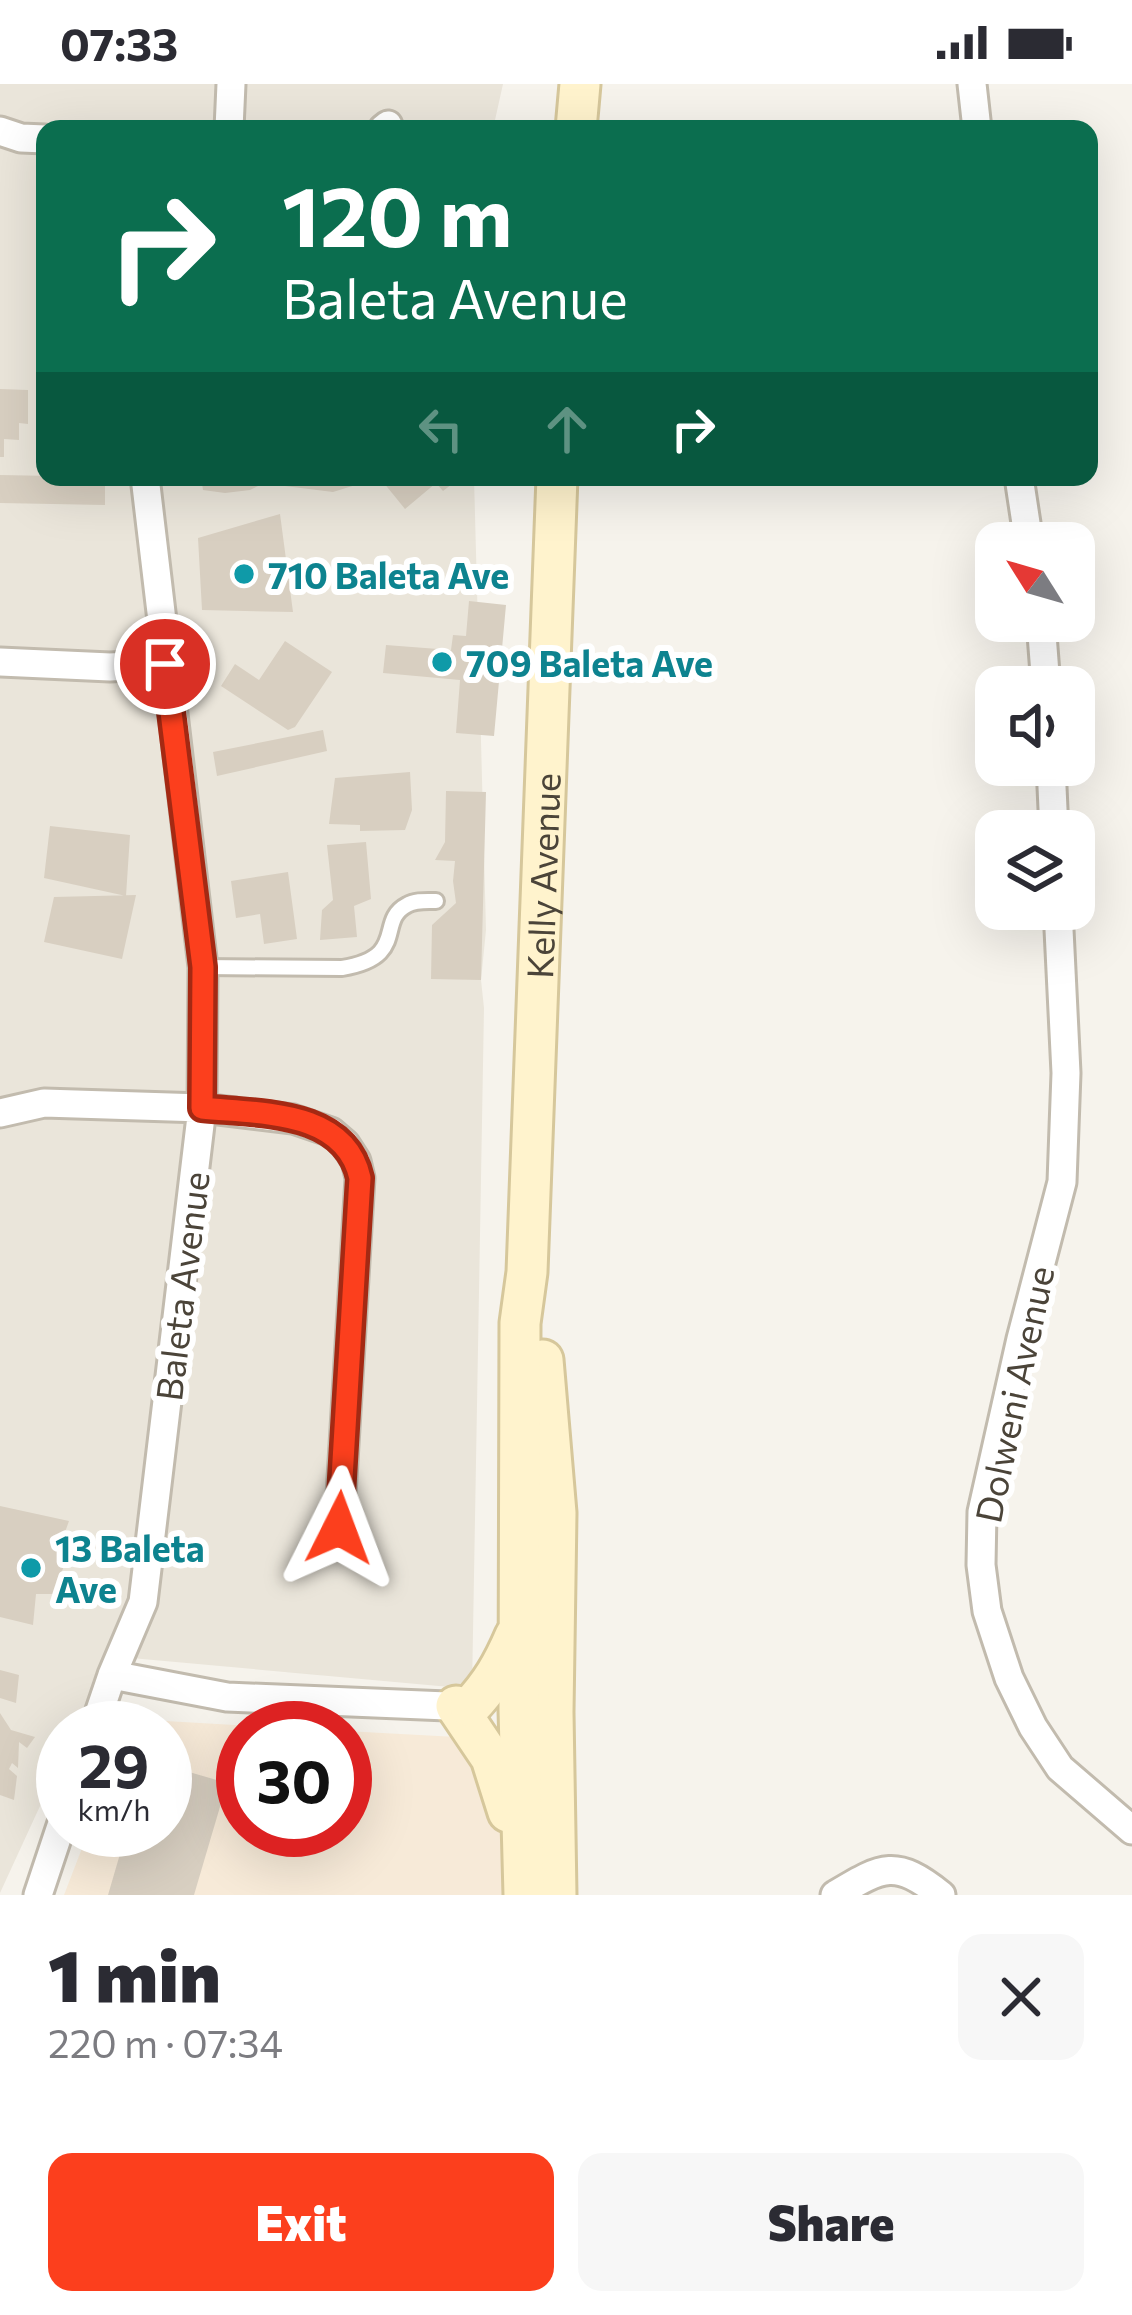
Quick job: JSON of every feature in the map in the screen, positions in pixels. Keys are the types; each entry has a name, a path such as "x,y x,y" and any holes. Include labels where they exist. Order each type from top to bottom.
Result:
{"street":[{"path":"229,120 231,84"},
{"path":"577,120 580,84"},
{"path":"972,84 976,120"},
{"path":"0,131 36,139"},
{"name":"Baleta Avenue","path":"103,1701 143,1602 202,1108 203,967 146,486"},
{"name":"Kelly Avenue","path":"556,1895 521,1618 520,1323 527,1272 557,486"},
{"path":"1020,486 1026,522"},
{"path":"0,662 110,667 165,664"},
{"name":"Dolweni Avenue","path":"1059,930 1066,1073 1062,1182 982,1512 981,1565 987,1611 1009,1678 1033,1727 1060,1768 1132,1830"},
{"path":"0,1113 44,1103 202,1108 310,1123 345,1144 360,1178 339,1528"},
{"name":"Kelly Avenue","path":"523,1882 556,1513 539,1319 527,1272"},
{"path":"463,1707 488,1688 501,1669 521,1618"},
{"path":"112,1675 227,1697 536,1711"},
{"path":"463,1707 503,1791 523,1882"},
{"path":"38,1895 51,1857"},
{"path":"836,1895 879,1871 898,1870 941,1895"}],"lane":[{"path":"203,967 342,968 363,964 386,947 402,907 436,901"}],"shaded area":[{"path":"0,84 503,84 495,120 36,120 36,486 474,486 486,930 481,980 472,1689 109,1656 88,1701 36,1701 36,1815 0,1893"},
{"path":"192,1723 216,1724 216,1857 372,1857 372,1732 494,1739 510,1895 64,1895 79,1857 192,1857"}],"building":[{"path":"0,389 28,390 28,424 19,423 19,440 4,439 4,457 0,457"},
{"path":"0,475 36,476 36,486 105,486 105,505 0,503"},
{"path":"202,486 258,486 225,493 203,490"},
{"path":"285,486 352,486 333,492"},
{"path":"386,486 432,486 405,509"},
{"name":"710 Baleta Ave","path":"280,514 293,612 202,610 198,538"},
{"name":"709 Baleta Ave","path":"469,601 506,605 494,736 456,733 460,680 383,673 386,645 451,650 453,635 466,636"},
{"path":"285,641 332,672 295,727 288,730 221,686 235,664 259,680"},
{"path":"323,730 327,751 217,776 213,752"},
{"path":"410,772 412,810 405,830 360,831 360,825 329,824 335,778"},
{"path":"446,791 486,792 481,980 431,979 432,925 456,903 455,861 435,860 445,842"},
{"path":"50,826 130,835 126,896 44,878"},
{"path":"366,842 371,899 354,906 357,937 320,940 322,910 333,900 327,845"},
{"path":"288,872 297,939 264,944 260,914 236,918 231,881"},
{"path":"136,895 122,959 44,942 54,897"},
{"name":"13 Baleta Ave","path":"0,1506 69,1521 64,1535 73,1540 54,1594 36,1594 33,1625 0,1617"},
{"path":"0,1670 19,1675 16,1703 0,1698"},
{"path":"0,1713 11,1730 35,1737 27,1748 19,1742 18,1768 12,1763 9,1769 17,1776 14,1800 0,1795"},
{"path":"192,1773 216,1780 216,1820 194,1895 108,1895 119,1857 192,1857"}],"place":[{"name":"710 Baleta Ave","path":"244,574"},
{"name":"709 Baleta Ave","path":"442,662"},
{"name":"13 Baleta Ave","path":"31,1568"}],"route":[{"path":"165,664 203,967 202,1108 292,1118 331,1132 356,1161 360,1178 339,1528"}]}
